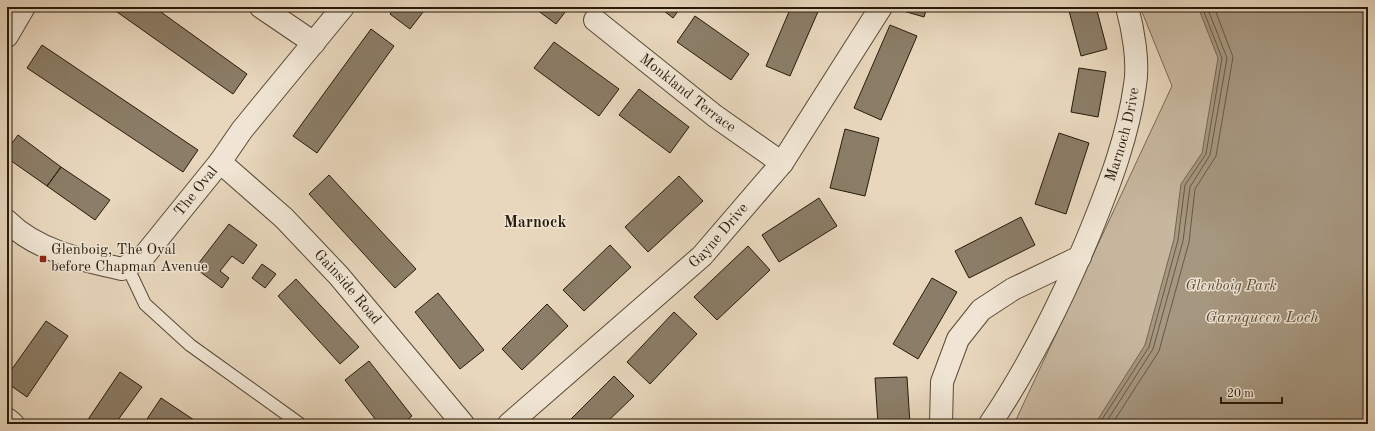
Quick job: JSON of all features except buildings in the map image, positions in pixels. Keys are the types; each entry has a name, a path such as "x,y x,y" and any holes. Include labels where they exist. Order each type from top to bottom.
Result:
{"street":[{"path":"7,36 24,7"},
{"path":"261,7 314,43"},
{"name":"The Oval","path":"127,266 144,256 220,162 242,130 343,7"},
{"name":"Gayne Drive","path":"509,424 702,256 782,163 881,7"},
{"name":"Marnoch Drive","path":"990,424 1018,383 1053,317 1080,257 1106,192 1124,139 1136,84 1134,32 1127,7"},
{"name":"Monkland Terrace","path":"595,20 715,116 782,163"},
{"name":"Gainside Road","path":"220,162 284,218 339,276 463,424"},
{"path":"10,233 62,254 122,269 127,266"},
{"path":"941,424 942,382 958,339 981,310 1013,288 1080,257"},
{"path":"7,419 13,424"}],"lane":[{"path":"127,266 145,304 190,345 300,424"}],"green space":[{"name":"Garnqueen Loch","path":"1140,7 1368,7 1368,424 1014,424 1172,86"}],"water":[{"name":"Garnqueen Loch","path":"1198,7 1368,7 1368,424 1095,424 1145,345 1174,239 1181,184 1202,153 1218,58"}],"place":[{"name":"Glenboig, The Oval before Chapman Avenue","path":"43,259"}],"district":[{"name":"Marnock","path":"535,223"}],"park label":[{"name":"Glenboig Park","path":"1231,286"}]}
